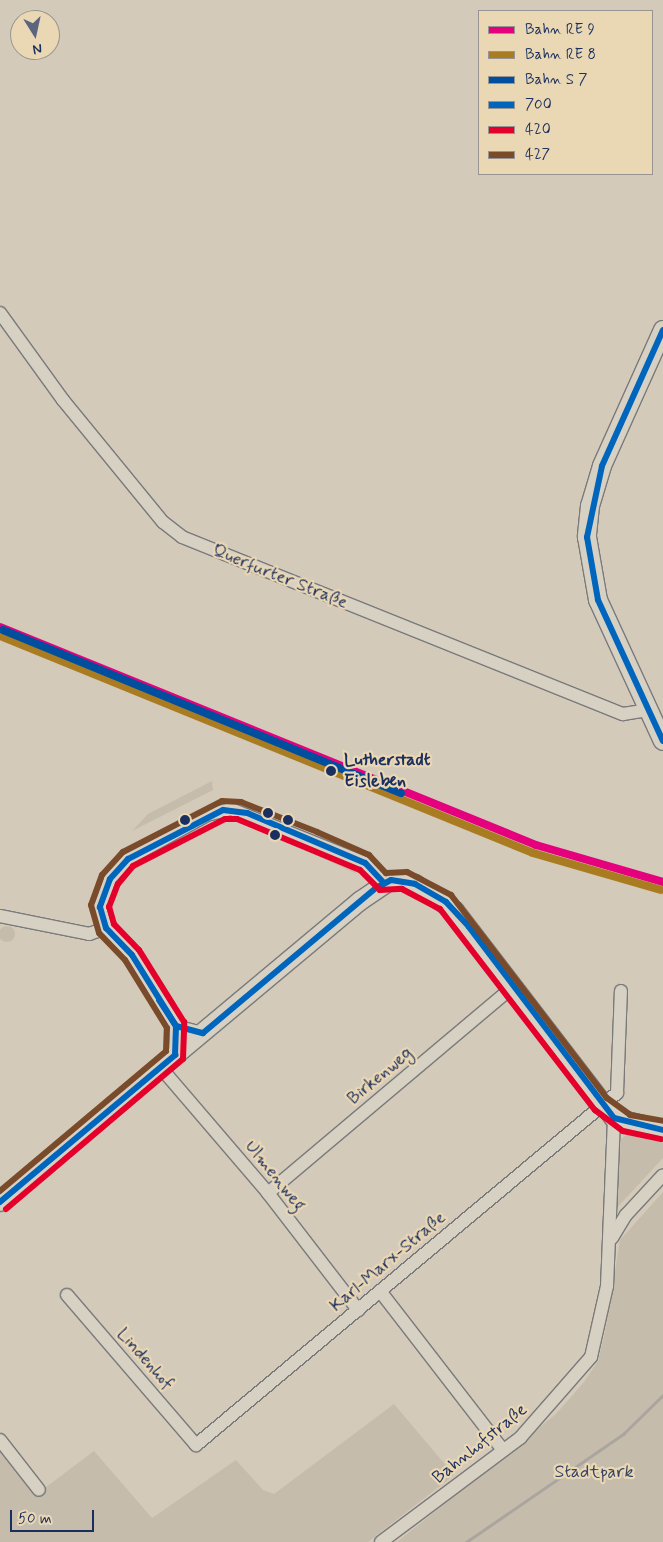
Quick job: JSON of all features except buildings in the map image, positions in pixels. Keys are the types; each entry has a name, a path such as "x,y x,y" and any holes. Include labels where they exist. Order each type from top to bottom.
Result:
{"main road":[{"path":"663,330 605,459 587,528 595,592 663,741"},
{"path":"0,1202 384,882 404,880 446,902 514,986 601,1104 614,1118 663,1130"}],"street":[{"name":"Querfurter Straße","path":"0,313 63,400 163,522 182,537 622,714 648,710"},
{"path":"175,1056 176,1026 132,956 106,928 100,907 110,879 128,859 223,810 247,813 365,863 384,882"},
{"path":"0,916 89,934 106,928"},
{"name":"Birkenweg","path":"268,1193 514,986"},
{"name":"Karl-Marx-Straße","path":"196,1445 601,1104 617,1094 620,1080 621,990"},
{"path":"176,1026 204,1033"},
{"name":"Ulmenweg","path":"160,1068 268,1193 358,1310"},
{"name":"Bahnhofstraße","path":"381,1542 537,1422 590,1357 607,1286 614,1118"},
{"name":"Bahnhofstraße","path":"610,1243 626,1214 663,1175"},
{"path":"380,1291 503,1450"},
{"name":"Lindenhof","path":"67,1295 196,1445"},
{"path":"0,1440 38,1490"}],"green space":[{"path":"212,781 213,790 132,831 148,814"},
{"path":"319,850 351,864 357,874 318,856"},
{"path":"4,926 10,926 15,931 13,940 4,942 -1,937 -1,931"},
{"path":"627,1135 663,1143 663,1158 614,1211 614,1143"},
{"name":"Stadtpark","path":"663,1192 663,1542 397,1542 556,1414 584,1382 598,1361 605,1332 620,1240"},
{"path":"394,1404 454,1475 368,1542 0,1542 0,1447 37,1494 94,1451 152,1518 236,1460 263,1490 274,1494"}],"waterway":[{"path":"466,1542 623,1434 663,1395"}],"transit line":[{"name":"700","path":"663,330 602,466 587,537 598,600 663,741"},
{"path":"0,627 536,845 663,882"},
{"path":"3,630 401,793"},
{"path":"0,636 533,853 661,890"},
{"name":"427","path":"0,1191 166,1051 167,1028 125,960 99,933 91,905 102,875 123,852 222,801 241,802 317,832 369,855 386,873 407,872 451,895 607,1098 630,1115 663,1121"},
{"name":"700","path":"383,882 365,863 247,813 223,810 128,859 110,879 100,907 106,928 132,955 176,1026 203,1033 376,888 391,880 415,884 446,902 469,927 614,1118 663,1130"},
{"name":"420","path":"6,1209 183,1059 184,1022 139,950 114,924 109,907 118,884 133,866 225,819 237,819 360,870 380,890 402,889 440,909 595,1110 623,1131 661,1139"},
{"name":"700","path":"0,1202 175,1055 176,1026 159,1000"}],"place":[{"name":"Lutherstadt Eisleben","path":"331,771"}]}
